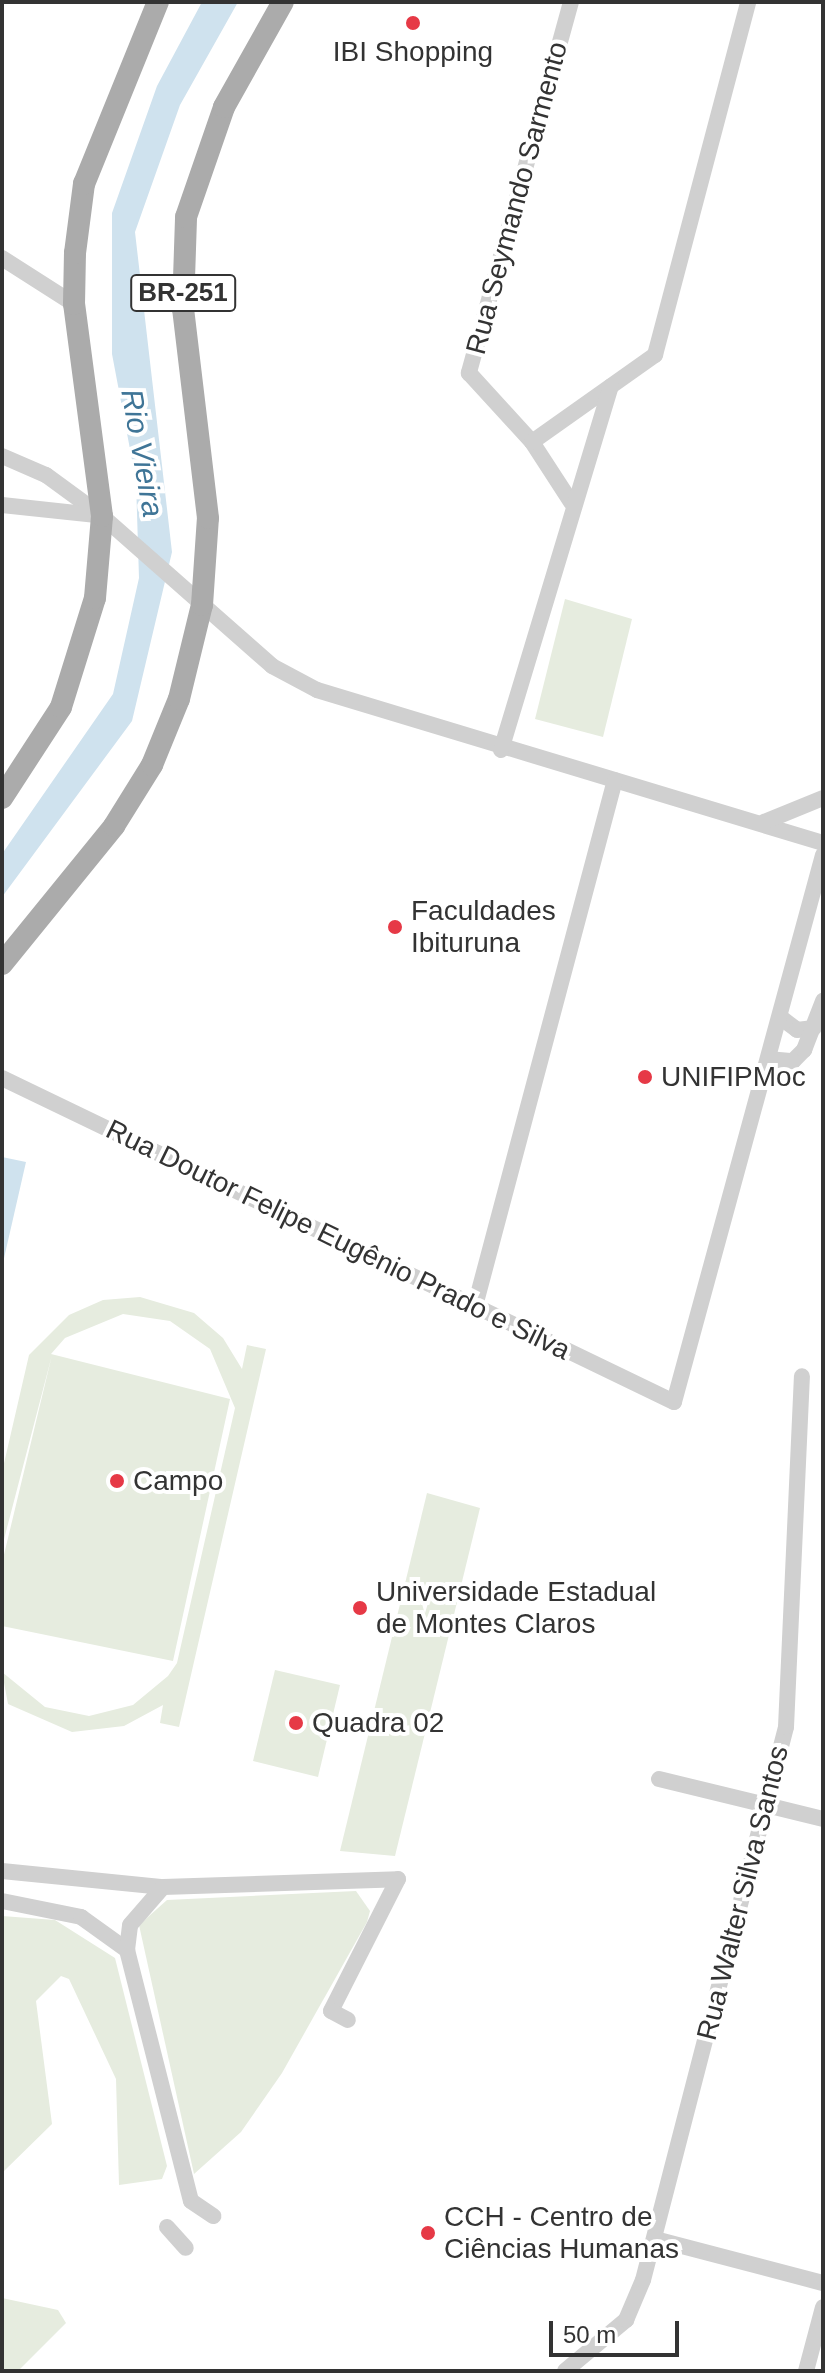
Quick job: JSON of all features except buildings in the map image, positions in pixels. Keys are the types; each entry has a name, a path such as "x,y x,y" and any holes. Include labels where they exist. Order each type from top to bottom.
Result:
{"main road":[{"path":"4,788 61,707 95,598 102,516 74,304 84,184 158,2"},
{"name":"BR-251","path":"2,964 114,826 152,765 179,699 202,605 208,518 183,309 186,217 224,107 283,2"}],"street":[{"name":"Rua Seymando Sarmento","path":"571,2 469,373 532,442 571,502"},
{"path":"532,442 655,355 748,2"},
{"path":"2,258 74,304"},
{"path":"501,750 571,502 611,386"},
{"path":"549,466 569,468 586,454"},
{"path":"2,456 46,475 102,516 126,542 272,666 317,690 501,750 763,822 823,843"},
{"path":"2,505 102,516"},
{"path":"475,1306 615,780"},
{"path":"763,822 823,798"},
{"path":"823,855 768,1059 793,1061 814,1028 823,1001"},
{"path":"780,1017 797,1030 814,1028"},
{"name":"Rua Doutor Felipe Eugênio Prado e Silva","path":"2,1078 674,1402 768,1059"},
{"name":"Rua Walter Silva Santos","path":"565,2371 626,2320 655,2239 786,1727 802,1376"},
{"path":"659,1779 823,1819"},
{"path":"2,1871 163,1887 398,1879 331,2011 348,2020"},
{"path":"163,1887 130,1925 127,1950 191,2201 213,2216"},
{"path":"2,1901 81,1917 127,1950"},
{"path":"167,2227 186,2248"},
{"path":"655,2239 823,2283"},
{"path":"806,2371 823,2307"}],"shaded area":[{"path":"565,599 632,619 603,737 535,719"},
{"name":"Campo","path":"140,1297 194,1313 223,1338 242,1369 247,1345 266,1349 179,1727 160,1723 163,1705 124,1726 72,1732 8,1704 2,1672 45,1707 89,1716 133,1705 168,1676 177,1663 235,1408 210,1349 170,1321 123,1314 65,1338 51,1354 230,1399 173,1661 2,1626 2,1563 52,1355 2,1547 2,1472 29,1355 69,1315 103,1300"},
{"path":"427,1493 480,1508 395,1856 340,1851"},
{"name":"Quadra 02","path":"275,1670 340,1685 318,1777 253,1761"},
{"path":"356,1891 370,1911 367,1922 282,2073 241,2132 194,2174 139,1925 167,1900"},
{"path":"2,1916 55,1920 115,1958 167,2166 162,2179 119,2185 116,2079 69,1979 61,1976 36,2001 52,2124 2,2173"},
{"path":"2,2298 58,2310 66,2323 18,2371 2,2371"}],"water":[{"name":"Rio Vieira","path":"202,2 238,2 180,105 135,232 172,552 132,721 2,897 2,854 113,694 139,578 136,481 112,354 112,213 157,86"},
{"path":"2,1157 26,1162 2,1267"}],"place":[{"name":"IBI Shopping","path":"413,23"},
{"name":"Faculdades Ibituruna","path":"395,927"},
{"name":"UNIFIPMoc","path":"645,1077"},
{"name":"Campo","path":"117,1481"},
{"name":"Universidade Estadual de Montes Claros","path":"360,1608"},
{"name":"Quadra 02","path":"296,1723"},
{"name":"CCH - Centro de Ciências Humanas","path":"428,2233"}]}
